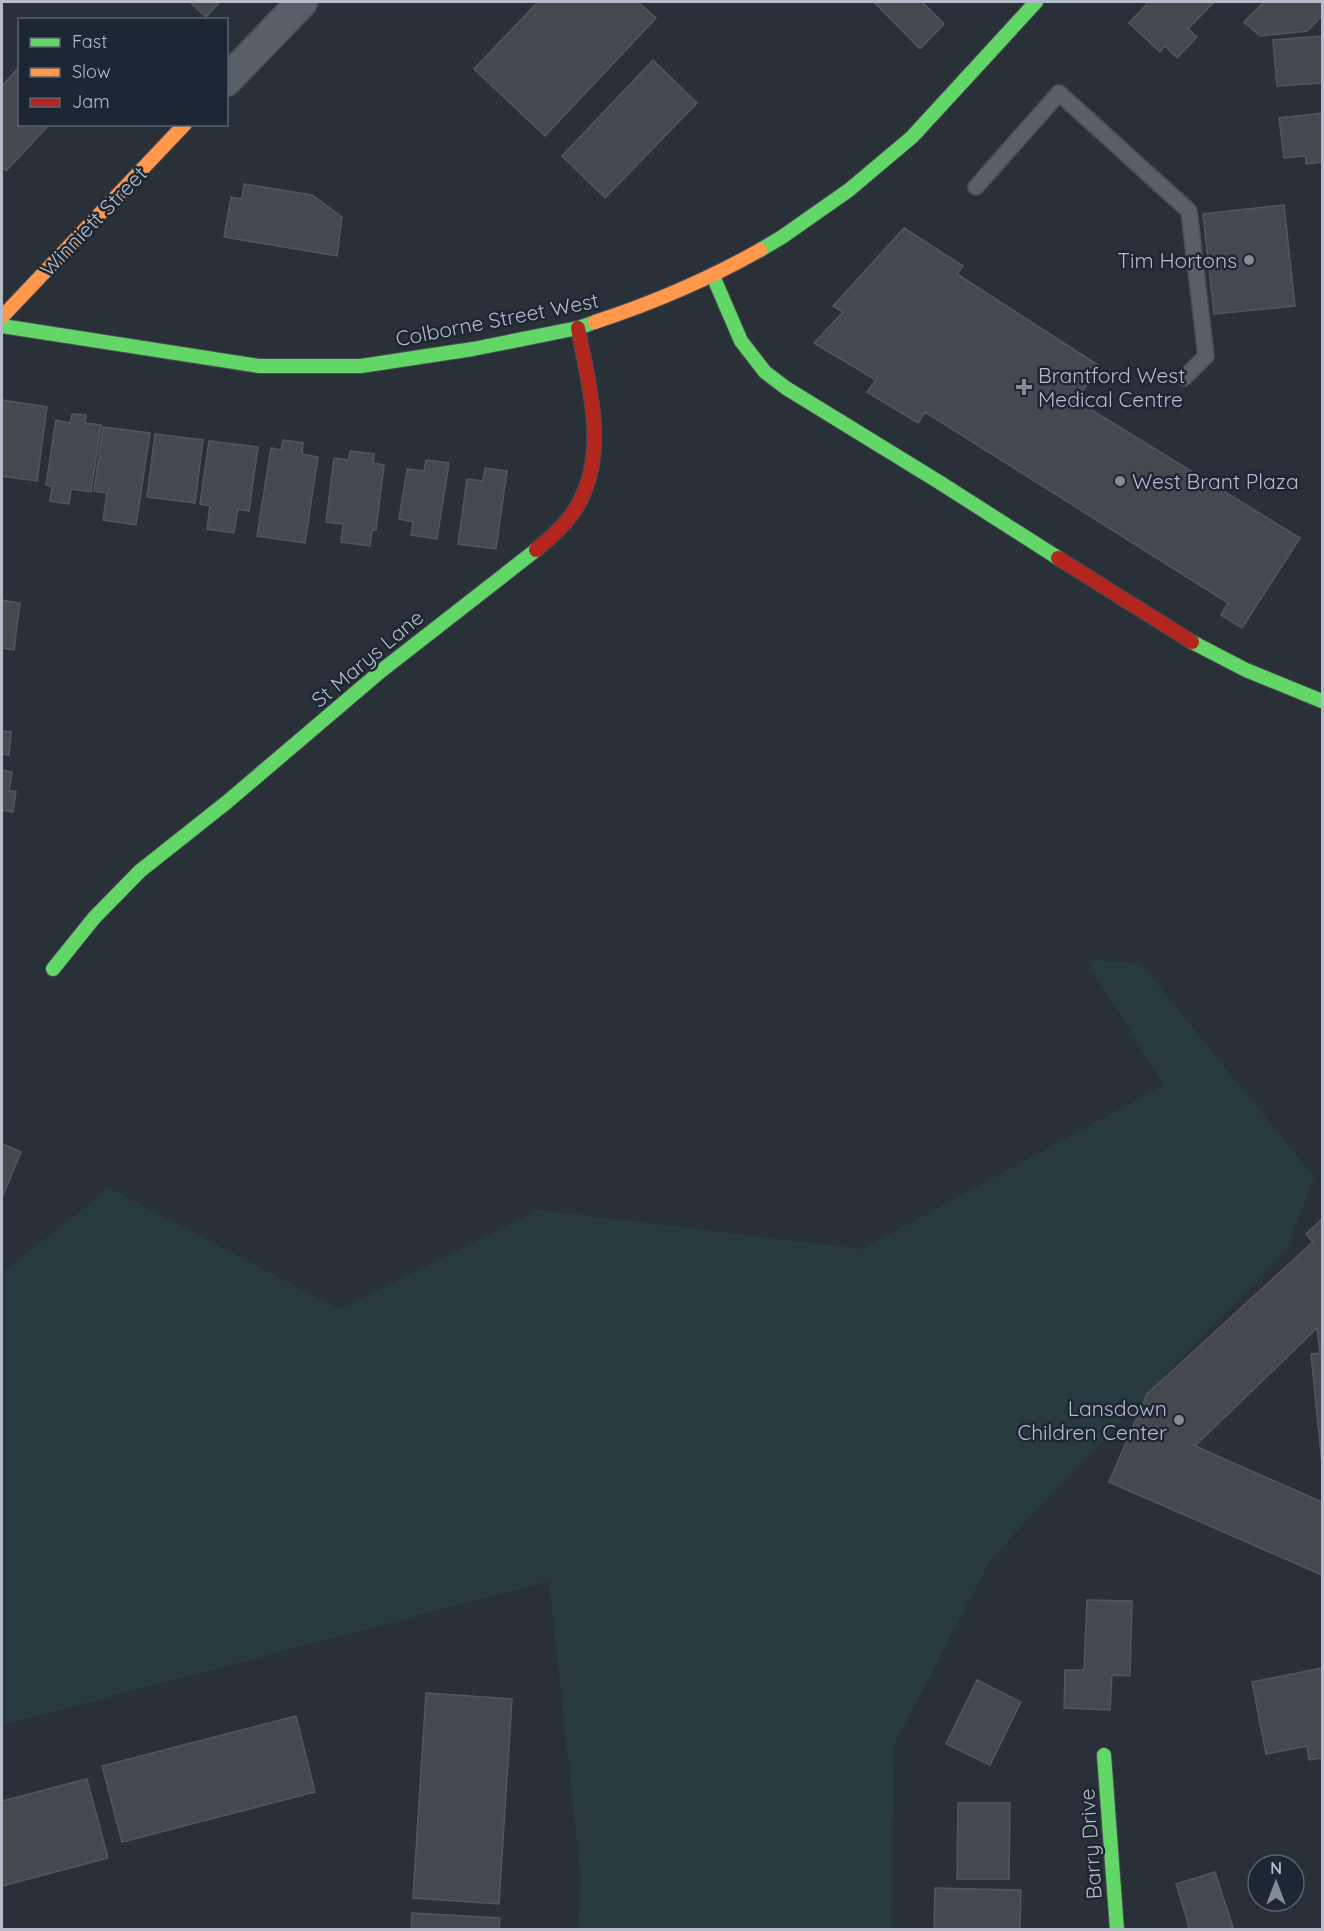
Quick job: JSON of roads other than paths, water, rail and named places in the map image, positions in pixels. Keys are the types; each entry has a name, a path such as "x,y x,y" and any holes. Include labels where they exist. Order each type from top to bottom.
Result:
{"street":[{"path":"228,79 302,2"},
{"name":"Colborne Street West","path":"2,326 259,366 360,366 473,349 578,328 642,307 712,276 782,237 849,190 912,137 1032,3"},
{"name":"Winniett Street","path":"2,317 183,126"},
{"path":"712,276 741,341 765,372 786,388 983,509 1142,612 1222,658 1289,691 1323,701"},
{"name":"St Marys Lane","path":"52,969 84,927 139,872 216,812 325,720 358,688 538,549 573,512 582,499 589,480 595,443 578,328"},
{"name":"Barry Drive","path":"1104,1755 1117,1929"}],"lane":[{"path":"976,187 1059,93 1189,211 1206,356 1184,378"}],"place":[{"name":"Tim Hortons","path":"1249,260"},
{"name":"Brantford West Medical Centre","path":"1024,387"},
{"name":"West Brant Plaza","path":"1120,481"},
{"name":"Lansdown Children Center","path":"1179,1420"}]}
